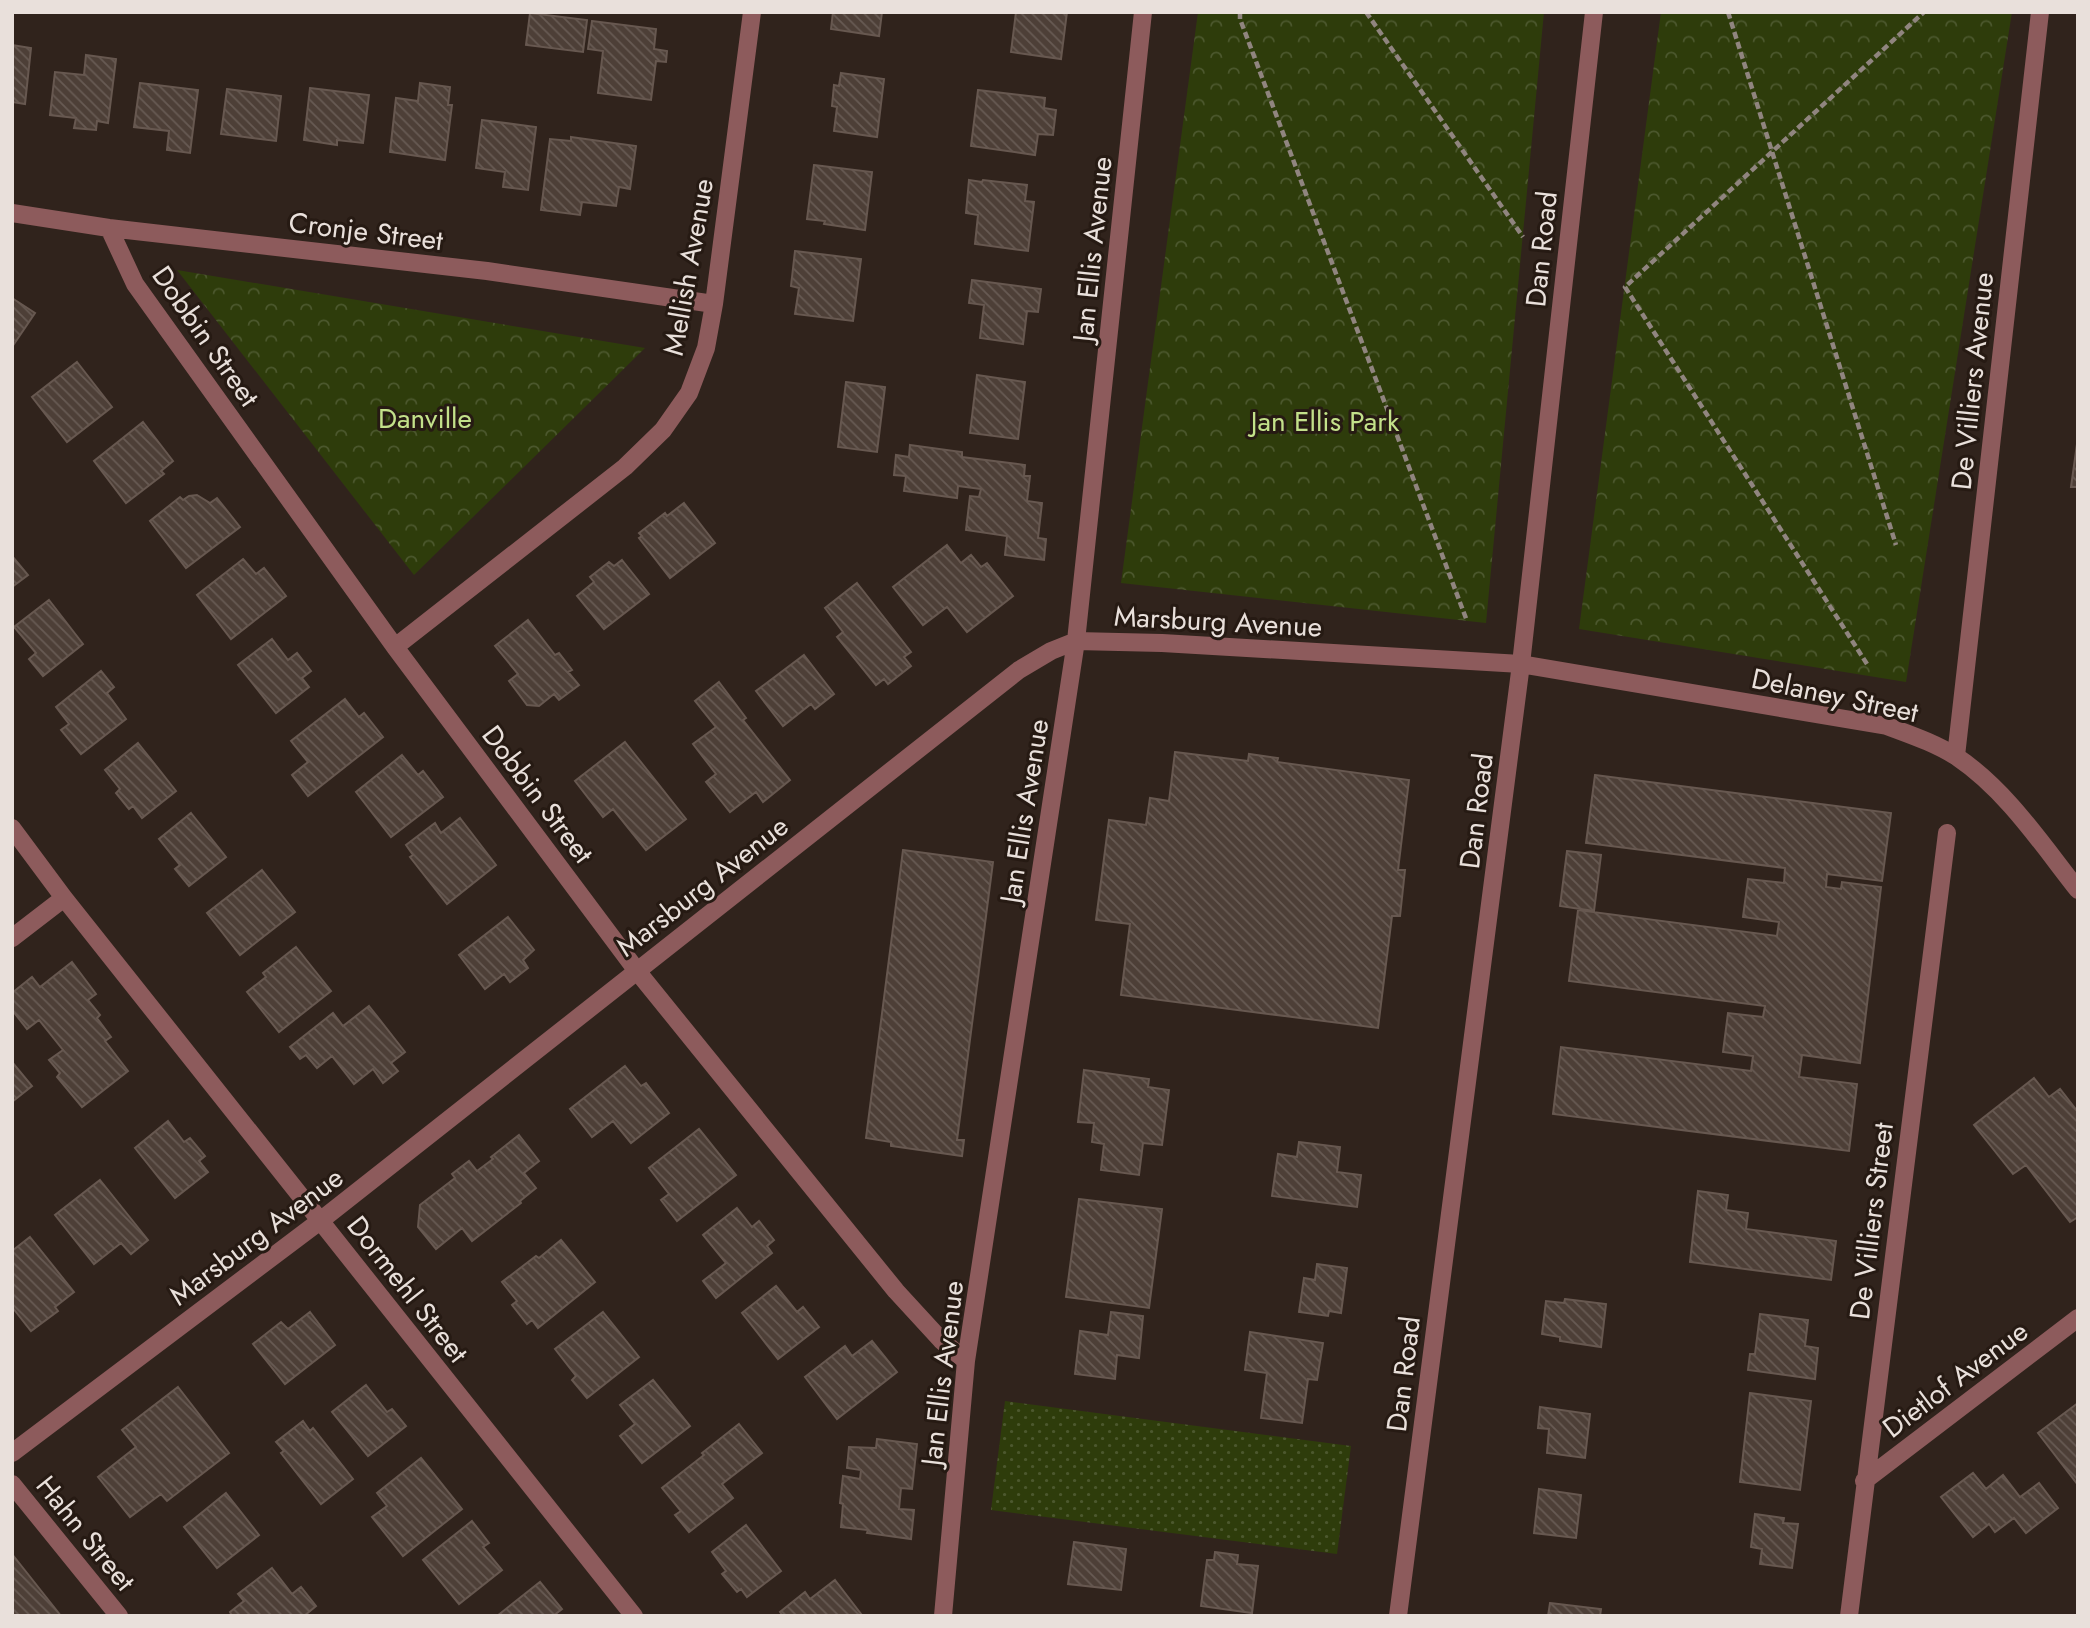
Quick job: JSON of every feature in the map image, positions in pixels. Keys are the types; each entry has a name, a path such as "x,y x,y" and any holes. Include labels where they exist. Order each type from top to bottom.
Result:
{"street":[{"name":"Mellish Avenue","path":"395,647 625,467 663,429 689,393 706,348 714,304 752,12"},
{"name":"Jan Ellis Avenue","path":"943,1616 966,1361 1076,641 1143,12"},
{"name":"Dan Road","path":"1398,1616 1521,664 1594,12"},
{"name":"De Villiers Avenue","path":"1956,756 2040,12"},
{"name":"Cronje Street","path":"12,213 110,228 487,271 714,304"},
{"name":"Dobbin Street","path":"110,228 135,284 395,647 637,971 896,1291 941,1340 966,1361"},
{"name":"Marsburg Avenue","path":"12,1453 320,1221 1019,670 1051,651 1076,641 1162,643 1521,664"},
{"name":"Delaney Street","path":"1521,664 1887,726 1926,740 1956,756 1987,780 2078,890"},
{"name":"Dormehl Street","path":"12,828 64,898 634,1616"},
{"name":"De Villiers Street","path":"1849,1616 1947,834"},
{"path":"12,938 64,898"},
{"name":"Dietlof Avenue","path":"1864,1481 2078,1318"},
{"name":"Hahn Street","path":"12,1484 119,1616"}],"path":[{"path":"1240,12 1240,19 1467,621"},
{"path":"1367,12 1523,237"},
{"path":"1728,12 1896,545"},
{"path":"1867,664 1625,287 1924,12"}],"green space":[{"name":"Jan Ellis Park","path":"1198,12 1544,12 1486,623 1121,583"},
{"path":"1661,12 2012,12 1906,682 1579,629"},
{"name":"Danville","path":"177,270 645,348 414,575"},
{"path":"1005,1401 1351,1446 1337,1554 991,1510"}],"building":[{"path":"833,12 882,12 879,36 831,29"},
{"path":"1016,12 1067,12 1061,59 1011,52"},
{"path":"530,13 587,20 583,52 526,45"},
{"path":"592,21 656,29 654,49 667,51 666,62 656,61 651,100 598,93 603,51 588,49"},
{"path":"12,45 31,48 25,104 12,102"},
{"path":"86,55 116,59 108,123 97,121 96,130 74,128 76,118 50,115 55,72 84,75"},
{"path":"841,73 884,79 877,137 834,131 837,107 832,106 834,85 839,86"},
{"path":"140,83 198,90 190,153 167,150 169,131 134,127"},
{"path":"420,83 450,87 448,105 452,105 445,160 390,152 396,98 418,101"},
{"path":"310,88 369,95 363,143 337,140 337,145 304,140"},
{"path":"227,89 281,96 276,141 221,134"},
{"path":"978,90 1045,98 1044,108 1056,110 1053,135 1038,134 1035,155 971,146"},
{"path":"482,120 536,127 528,190 503,187 505,172 476,168"},
{"path":"571,137 636,146 630,189 619,187 616,206 582,202 580,215 541,210 550,139 571,141"},
{"path":"814,165 872,172 865,230 807,219"},
{"path":"969,180 1027,185 1025,201 1034,202 1028,251 975,244 978,215 966,213"},
{"path":"795,251 861,259 853,321 795,314 799,288 791,286"},
{"path":"972,280 1041,289 1038,312 1027,311 1023,344 980,338 984,305 969,303"},
{"path":"12,298 35,313 12,347"},
{"path":"77,362 112,407 67,442 32,397"},
{"path":"977,375 1025,382 1018,439 970,433"},
{"path":"846,382 885,387 877,452 838,447"},
{"path":"143,422 173,461 161,471 164,474 126,503 94,461"},
{"path":"2078,437 2078,487 2071,487"},
{"path":"910,445 962,452 962,457 1025,465 1024,476 1030,476 1027,501 1042,503 1038,538 1046,539 1044,560 1005,555 1007,536 966,530 970,496 979,497 981,489 958,486 957,498 904,491 906,476 894,475 896,455 909,457"},
{"path":"197,495 210,503 217,498 240,527 186,568 150,521 180,497 183,500"},
{"path":"684,503 715,543 670,578 639,538 642,536 639,533 665,513 667,516"},
{"path":"947,545 961,563 971,555 981,567 987,563 1013,596 967,632 947,607 923,625 893,587"},
{"path":"12,556 28,575 12,587"},
{"path":"243,559 256,574 264,568 286,596 231,639 197,595"},
{"path":"622,560 649,594 604,629 577,596 594,582 590,577 609,562 614,566"},
{"path":"857,583 911,652 904,657 911,666 888,684 884,679 876,685 837,637 843,632 825,608"},
{"path":"49,600 83,644 43,676 29,659 36,653 14,627"},
{"path":"528,620 555,655 559,653 572,670 568,672 579,685 559,700 554,694 539,706 527,705 509,681 518,674 495,646"},
{"path":"272,639 288,660 297,653 311,671 302,678 309,687 276,713 238,665"},
{"path":"804,655 834,694 815,709 811,704 783,726 756,691"},
{"path":"101,671 114,687 107,693 126,719 81,754 61,730 69,724 56,707"},
{"path":"719,682 746,718 743,720 790,780 763,802 756,792 730,812 706,782 716,774 693,744 716,727 695,701"},
{"path":"345,699 359,717 364,713 383,737 308,796 292,775 308,762 291,741"},
{"path":"625,742 686,819 646,850 613,809 603,817 575,781"},
{"path":"138,743 176,791 142,818 133,806 129,809 116,793 120,789 105,770"},
{"path":"1175,752 1248,761 1249,754 1278,758 1277,762 1409,780 1398,870 1405,870 1400,916 1392,916 1378,1028 1121,995 1130,924 1096,920 1109,820 1146,825 1150,798 1169,801"},
{"path":"402,755 418,775 423,771 443,797 391,837 356,792"},
{"path":"1595,775 1891,813 1882,881 1827,874 1826,887 1841,889 1842,882 1881,887 1860,1063 1802,1055 1799,1077 1857,1084 1849,1151 1553,1114 1561,1047 1751,1071 1753,1056 1723,1052 1728,1013 1763,1017 1765,1006 1569,981 1578,910 1777,936 1779,922 1743,917 1748,879 1784,883 1785,868 1586,843"},
{"path":"191,813 226,857 189,886 175,869 180,865 159,839"},
{"path":"460,818 496,865 447,904 410,857 413,855 406,845 435,823 441,833"},
{"path":"903,850 993,862 957,1140 964,1140 962,1156 891,1146 891,1142 866,1138"},
{"path":"1567,851 1601,855 1594,911 1560,906"},
{"path":"262,870 295,912 240,955 207,913"},
{"path":"508,917 534,950 523,960 528,968 510,982 504,974 485,989 459,955"},
{"path":"296,947 331,991 279,1032 247,992 266,977 263,973"},
{"path":"72,962 96,994 88,1000 100,1015 97,1018 111,1037 105,1041 128,1071 82,1107 57,1077 60,1073 49,1060 63,1050 39,1020 27,1029 12,1010 12,993 32,977 40,987"},
{"path":"369,1006 405,1052 391,1063 398,1071 383,1083 373,1069 354,1084 332,1056 317,1068 306,1055 300,1059 290,1047 333,1013 343,1026"},
{"path":"12,1062 32,1086 12,1102"},
{"path":"625,1066 641,1086 646,1083 669,1113 631,1143 613,1121 592,1137 570,1109"},
{"path":"1084,1070 1149,1079 1148,1087 1169,1090 1162,1145 1143,1143 1139,1175 1101,1170 1104,1144 1092,1142 1094,1123 1078,1122"},
{"path":"2034,1078 2049,1097 2060,1089 2078,1112 2078,1217 2070,1222 2026,1165 2013,1174 1974,1125"},
{"path":"168,1121 184,1142 190,1138 205,1156 199,1161 208,1172 175,1198 135,1148"},
{"path":"699,1129 736,1175 677,1221 661,1200 669,1194 649,1168"},
{"path":"519,1135 539,1161 524,1173 536,1188 472,1241 462,1228 436,1249 418,1227 420,1205 455,1178 452,1174 469,1161 477,1171"},
{"path":"1299,1142 1340,1147 1337,1172 1361,1175 1357,1207 1272,1196 1278,1154 1297,1157"},
{"path":"100,1180 148,1240 131,1254 121,1243 94,1264 55,1215"},
{"path":"1698,1191 1728,1195 1726,1210 1748,1213 1746,1229 1836,1241 1831,1280 1690,1262"},
{"path":"1079,1199 1162,1209 1149,1308 1066,1297"},
{"path":"737,1208 752,1227 759,1221 774,1240 767,1246 772,1253 716,1298 703,1281 726,1263 703,1235"},
{"path":"30,1237 74,1292 55,1307 58,1311 31,1331 12,1307 12,1251"},
{"path":"561,1240 595,1282 538,1328 532,1320 527,1324 512,1305 517,1301 502,1282"},
{"path":"1317,1264 1347,1268 1341,1313 1329,1311 1328,1316 1299,1312 1304,1278 1315,1280"},
{"path":"776,1286 797,1312 803,1307 819,1327 778,1359 742,1313"},
{"path":"1565,1299 1606,1304 1601,1347 1560,1341 1560,1337 1542,1334 1546,1301 1564,1303"},
{"path":"310,1312 335,1345 285,1384 253,1344 281,1322 288,1329"},
{"path":"603,1312 639,1357 587,1398 572,1380 576,1376 555,1349"},
{"path":"1111,1312 1143,1316 1139,1358 1117,1355 1115,1379 1075,1374 1080,1331 1108,1335"},
{"path":"1760,1314 1808,1320 1805,1346 1818,1348 1815,1379 1748,1370 1750,1354 1755,1354"},
{"path":"1250,1332 1323,1343 1317,1380 1308,1379 1302,1423 1261,1418 1267,1373 1245,1370"},
{"path":"872,1341 897,1372 837,1419 805,1377 845,1346 852,1356"},
{"path":"653,1380 690,1426 642,1463 620,1436 635,1424 620,1405"},
{"path":"366,1385 387,1412 392,1409 406,1426 368,1456 332,1412"},
{"path":"178,1387 229,1453 167,1501 161,1494 130,1517 98,1477 136,1447 122,1430"},
{"path":"1750,1393 1811,1401 1800,1490 1740,1482"},
{"path":"2078,1403 2078,1485 2038,1433"},
{"path":"1540,1407 1590,1414 1585,1458 1547,1453 1549,1429 1538,1428"},
{"path":"303,1421 310,1431 313,1428 353,1479 321,1504 281,1453 284,1451 276,1442"},
{"path":"739,1424 762,1453 722,1484 733,1498 689,1532 675,1515 681,1511 662,1488"},
{"path":"877,1439 917,1444 912,1489 901,1488 899,1509 914,1510 911,1539 841,1527 843,1476 860,1479 861,1470 847,1468 849,1447 876,1448"},
{"path":"421,1458 462,1509 403,1556 372,1517 387,1506 377,1493"},
{"path":"1973,1473 1986,1489 2003,1475 2020,1497 2039,1483 2058,1508 2026,1533 2014,1518 1995,1532 1989,1524 1973,1537 1941,1497"},
{"path":"1539,1489 1581,1495 1576,1538 1534,1533"},
{"path":"226,1493 259,1535 217,1568 184,1527"},
{"path":"1755,1514 1784,1518 1783,1523 1798,1524 1792,1568 1760,1564 1762,1549 1751,1547"},
{"path":"472,1521 489,1543 483,1547 502,1570 459,1604 423,1560"},
{"path":"746,1525 781,1571 747,1597 741,1589 737,1592 722,1574 726,1571 712,1552"},
{"path":"1074,1542 1126,1549 1121,1590 1068,1584"},
{"path":"1215,1552 1238,1555 1237,1564 1258,1566 1252,1613 1201,1606 1207,1560 1214,1560"},
{"path":"12,1554 61,1616 12,1616"},
{"path":"272,1568 292,1594 301,1587 316,1606 304,1616 232,1616 230,1612 244,1601 238,1594"},
{"path":"835,1580 861,1614 859,1616 783,1616 780,1612 805,1592 810,1599"},
{"path":"540,1582 562,1609 553,1616 497,1616"},
{"path":"1550,1603 1601,1609 1600,1616 1548,1616"}]}
